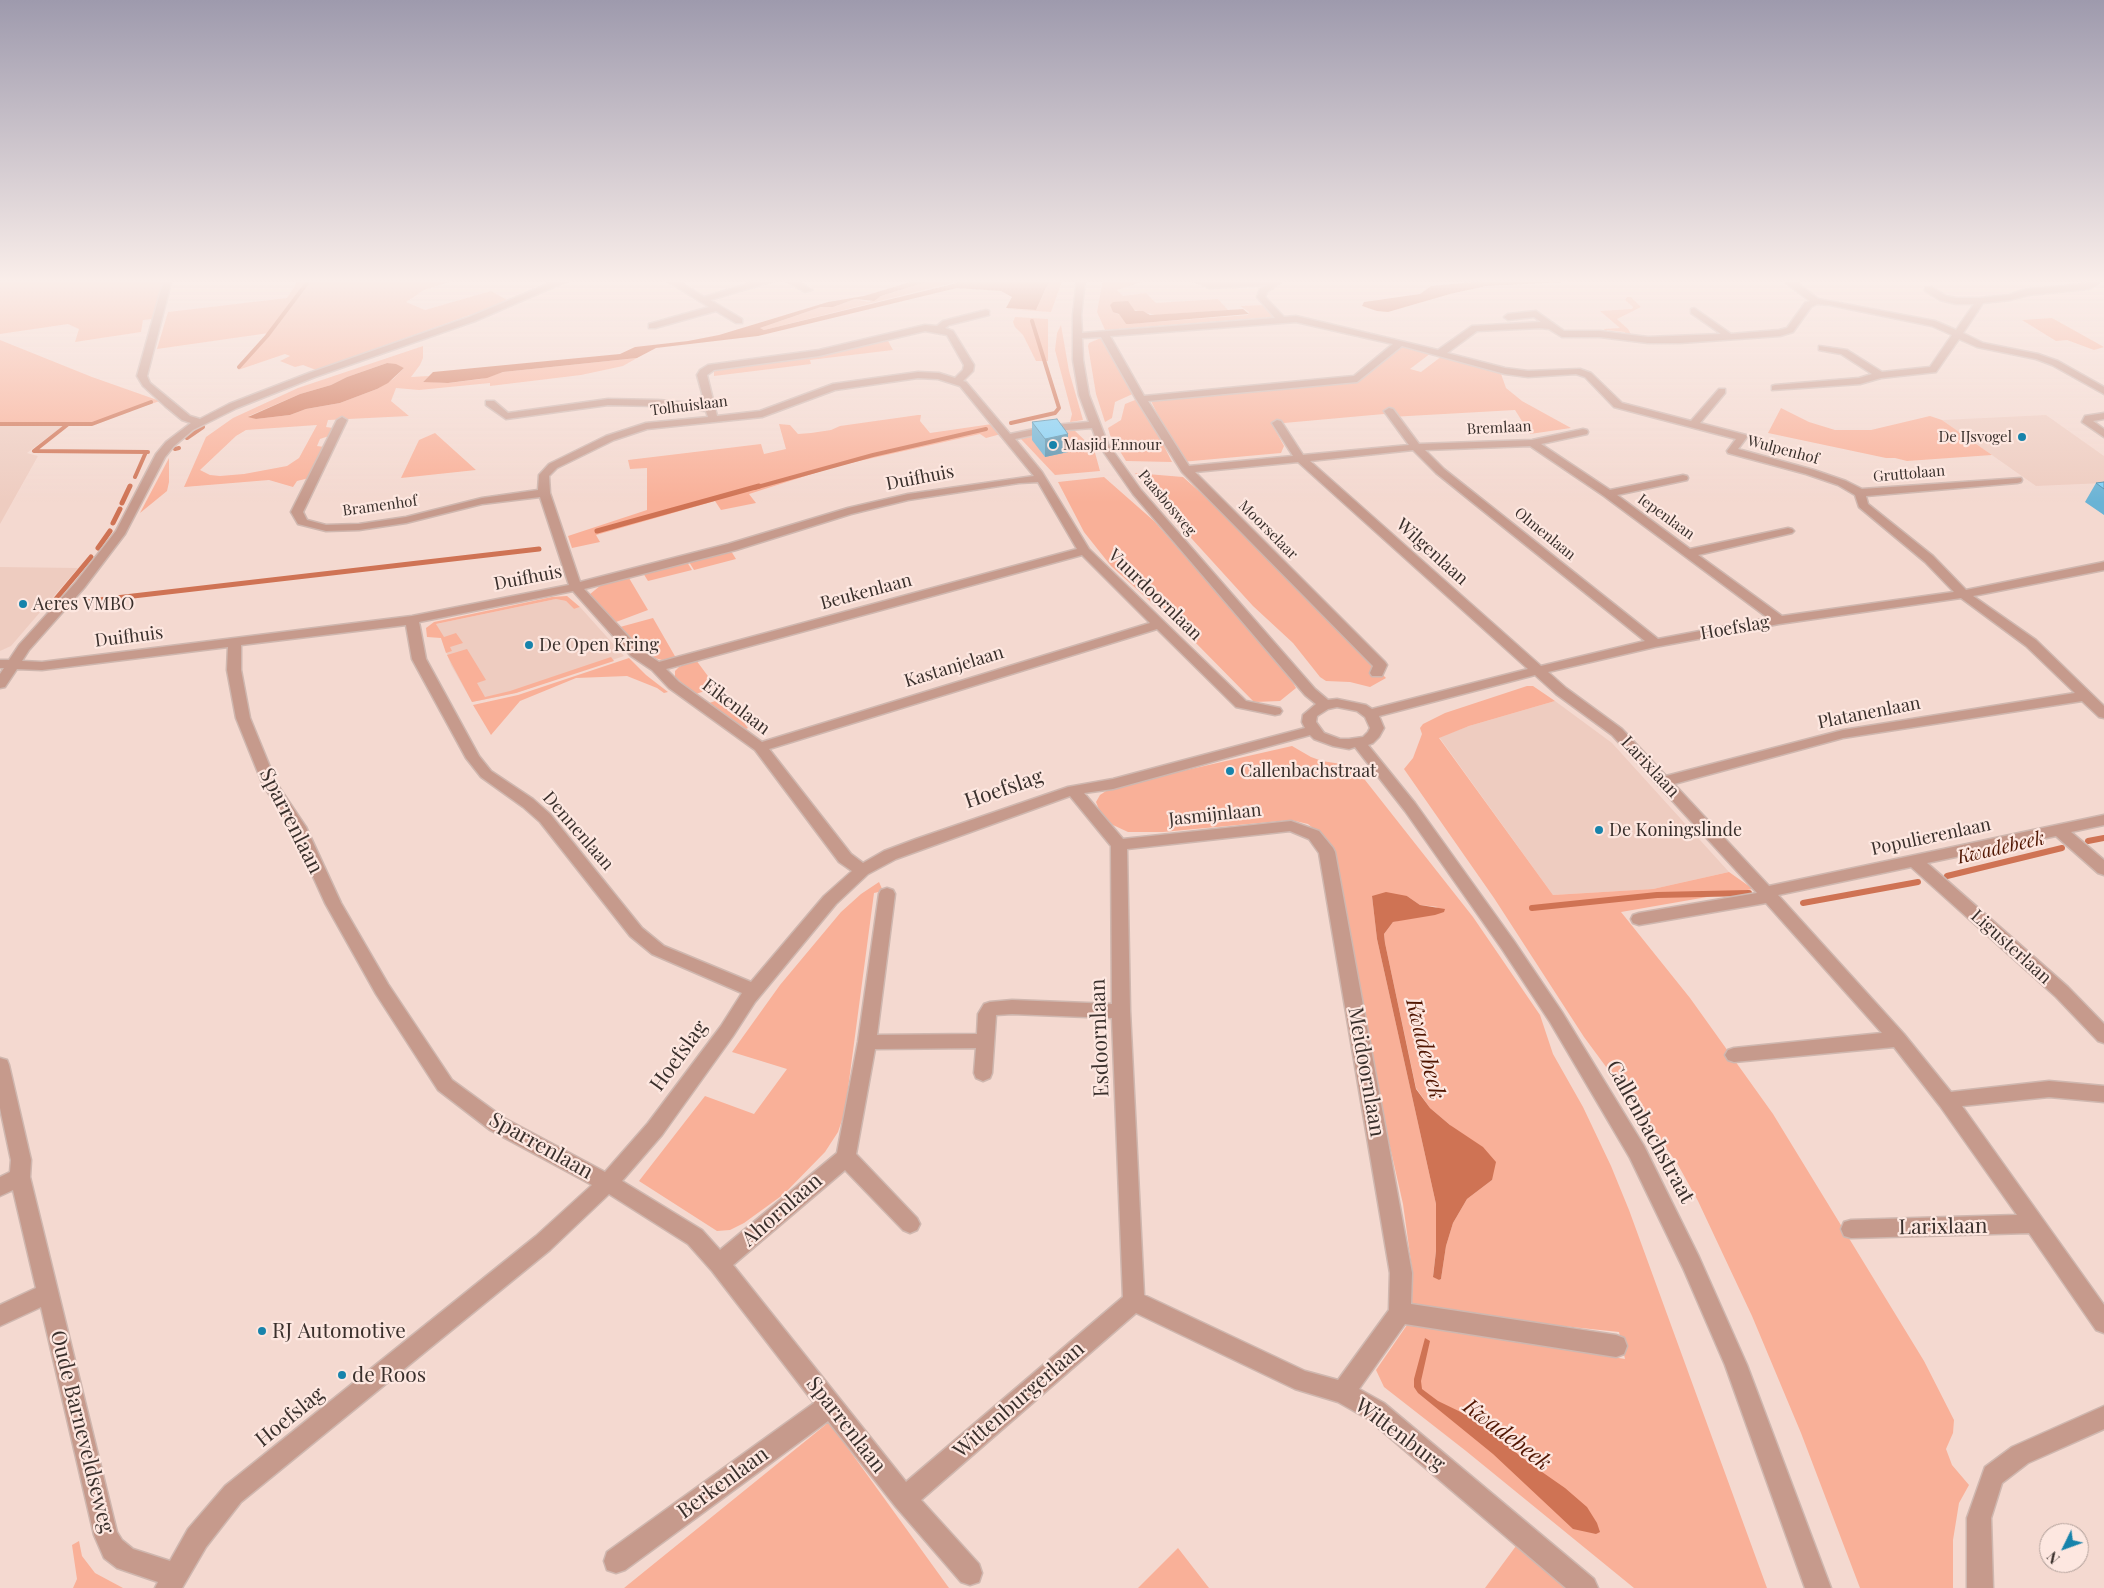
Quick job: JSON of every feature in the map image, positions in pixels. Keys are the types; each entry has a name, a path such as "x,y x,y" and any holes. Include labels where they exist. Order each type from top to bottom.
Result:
{"street":[{"path":"148,353 142,376 146,384 186,418 200,422"},
{"path":"0,684 6,665 24,648 80,585 121,532 160,456 178,436 200,422 312,375 375,353"},
{"path":"490,403 506,416 608,402 658,403 711,413 702,372 711,367 795,357 812,353"},
{"path":"956,382 968,371 969,365 962,353"},
{"name":"Paasbosweg","path":"1078,353 1084,394 1103,444 1137,492 1310,692 1325,704"},
{"name":"Moorselaar","path":"1115,353 1141,399 1186,470 1380,665 1377,673"},
{"path":"1141,399 1357,379 1387,353"},
{"name":"Wulpenhof","path":"1437,353 1505,371 1528,374 1562,370 1577,371 1588,375 1618,405 1742,437 1732,451 1810,472 1842,483 1860,493"},
{"path":"1846,353 1880,375"},
{"path":"1775,388 1860,381 1880,375 1933,370 1945,353"},
{"path":"2022,353 2055,363 2104,391"},
{"name":"Tolhuislaan","path":"553,466 610,438 646,426 711,413 762,414 833,387 918,376 939,376 963,384 1039,475"},
{"path":"1694,424 1722,391"},
{"path":"1389,411 1416,448"},
{"path":"2104,416 2089,418 2087,422 2104,434"},
{"name":"Bramenhof","path":"342,420 297,512 302,522 326,528 359,527 406,520 482,500 544,492"},
{"path":"1277,423 1300,458"},
{"path":"1009,437 1054,428 1095,425"},
{"name":"Bremlaan","path":"1186,470 1416,448 1532,442 1583,432"},
{"name":"Iepenlaan","path":"1532,442 1608,494 1779,620"},
{"name":"Olmenlaan","path":"1416,448 1440,471 1655,643"},
{"name":"Wilgenlaan","path":"1300,458 1540,672"},
{"path":"542,463 553,466 544,475 544,492 576,586"},
{"name":"Duifhuis","path":"6,665 42,666 412,620 576,586 717,551 848,511 908,497 1039,475"},
{"name":"Vuurdoornlaan","path":"1039,475 1084,551 1241,704 1275,711"},
{"path":"1608,494 1683,478"},
{"name":"Gruttolaan","path":"2017,480 1860,493 1863,505 1929,559 1962,594 2031,643 2104,714"},
{"path":"1689,553 1788,531"},
{"name":"Beukenlaan","path":"657,667 1084,551"},
{"name":"Hoefslag","path":"1370,714 1655,643 1779,620 1962,594 2104,566"},
{"name":"Eikenlaan","path":"576,586 585,599 636,653 657,667 674,684 760,746 846,858 862,870"},
{"name":"Dennenlaan","path":"412,620 419,659 473,758 486,774 528,803 545,818 636,932 658,950 755,991"},
{"name":"Kastanjelaan","path":"760,746 1159,624"},
{"name":"Sparrenlaan","path":"234,641 234,670 243,718 270,785 298,826 332,903 372,972 445,1085 497,1124 608,1183 695,1237 719,1264 904,1499 970,1573"},
{"name":"Larixlaan","path":"1540,672 1561,691 1616,732 1768,894 1898,1039 1947,1100 2104,1323"},
{"name":"Platanenlaan","path":"1663,782 1843,734 2084,696"},
{"path":"1325,704 1349,704 1361,708 1370,714 1377,728 1368,740 1359,743 1333,742 1319,736 1309,722 1310,715 1325,704"},
{"name":"Hoefslag","path":"172,1581 197,1538 233,1494 535,1249 608,1183 655,1129 755,991 830,900 862,870 922,843 1073,790 1113,784 1313,730"},
{"name":"Callenbachstraat","path":"1359,743 1410,807 1508,945 1556,1017 1637,1152 1692,1264 1736,1365 1818,1588"},
{"path":"1073,790 1119,845"},
{"name":"Populierenlaan","path":"1768,894 2104,820"},
{"name":"Jasmijnlaan","path":"1119,845 1291,826 1314,835"},
{"path":"2060,830 2104,869"},
{"name":"Meidoornlaan","path":"1314,835 1327,852 1401,1273 1400,1313"},
{"name":"Esdoornlaan","path":"1119,845 1121,1011 1134,1300"},
{"name":"Ligusterlaan","path":"1915,861 2062,992 2104,1036"},
{"path":"887,894 868,1042 846,1157 910,1224"},
{"path":"1639,919 1768,894"},
{"path":"983,1074 987,1014 990,1009 1012,1007 1121,1011"},
{"path":"1734,1055 1898,1039"},
{"path":"868,1042 986,1042"},
{"name":"Oude Barneveldseweg","path":"0,1064 21,1160 20,1178 106,1535 113,1549 126,1559 172,1581"},
{"path":"1947,1100 2042,1090 2104,1094"},
{"name":"Ahornlaan","path":"719,1264 846,1157"},
{"path":"0,1187 20,1178"},
{"name":"Larixlaan","path":"1851,1229 2035,1224"},
{"path":"0,1316 48,1293"},
{"name":"Wittenburg","path":"1134,1300 1303,1381 1342,1392 1376,1411 1585,1588"},
{"name":"Wittenburgerlaan","path":"904,1499 1134,1300"},
{"path":"1342,1392 1400,1313 1616,1346"},
{"name":"Berkenlaan","path":"616,1560 830,1404"},
{"path":"1980,1588 1979,1518 1993,1475 2020,1455 2104,1418"}],"shaded area":[{"path":"0,353 33,353 160,401 87,425 0,424"},
{"path":"252,353 363,353 316,370 303,365 295,367 280,361 290,356 285,354 238,370"},
{"path":"402,353 423,353 420,365 411,377 429,376 423,382 448,383 481,379 503,372 637,358 623,366 581,375 490,386 490,383 419,390 396,388 391,401 409,416 328,420 326,427 333,428 329,436 320,439 317,446 325,447 309,478 297,481 293,487 269,480 184,487 206,437 233,418 298,388","holes":["387,363 404,368 393,379 377,389 340,403 306,409 290,415 256,419 249,416 300,394 331,385 347,377","317,425 299,458 287,466 244,474 220,476 210,475 200,470 236,436 246,430"]},
{"path":"646,353 637,358 503,372 487,378 448,383 423,382 433,372"},
{"path":"823,353 867,353 810,360 811,364 714,376 714,371 717,369 796,359"},
{"path":"1032,353 1048,353 1048,361 1036,361"},
{"path":"1056,353 1066,353 1083,420 1070,422 1072,414"},
{"path":"1089,353 1113,353 1137,392 1115,402 1112,418 1105,422 1096,394"},
{"path":"1395,353 1431,353 1410,369 1421,372 1442,356 1500,371 1506,388 1522,401 1571,428 1530,434 1515,410 1391,417 1384,414 1272,424 1284,446 1281,453 1181,462 1151,401 1356,382"},
{"path":"387,363 396,364 404,368 388,383 377,389 340,403 306,409 290,415 256,419 248,417 300,394 331,385 347,377"},
{"path":"1140,398 1172,462 1126,461 1110,435 1108,428 1121,420 1125,404"},
{"path":"1781,408 1809,422 1835,430 1871,430 1930,416 1942,420 1992,455 1907,461 1768,433"},
{"path":"921,415 920,421 930,433 992,424 1001,434 986,438 980,434 837,466 749,494 756,503 721,510 715,501 596,535 600,542 572,548 568,536 647,510 647,468 630,469 628,460 761,444 764,454 786,449 779,424 790,425 798,434"},
{"name":"De IJsvogel","path":"2046,415 2104,456 2104,483 2036,486 1942,420"},
{"path":"0,425 63,426 27,453 38,456 0,524"},
{"path":"1074,430 1094,449 1100,471 1055,475 1021,439 1044,433"},
{"path":"435,433 476,470 401,478 419,440"},
{"path":"169,458 167,491 140,513"},
{"path":"1135,473 1183,477 1386,678 1370,687 1350,682 1326,681 1320,677 1293,643 1253,606"},
{"path":"1104,477 1154,521 1288,674 1296,688 1280,701 1254,702 1190,637 1111,566 1084,532 1058,482"},
{"path":"731,551 736,559 694,570 689,562"},
{"path":"687,562 692,570 648,581 643,573"},
{"name":"Aeres VMBO","path":"0,567 78,568 11,646 0,651"},
{"path":"629,578 648,610 616,622 589,595 601,585"},
{"path":"567,596 580,607 574,609 566,601 556,599 436,624 444,637 456,633 463,643 450,647 452,651 446,653 441,638 427,637 426,628 434,622 552,597"},
{"name":"De Open Kring","path":"556,599 566,601 574,609 580,607 624,656 516,693 472,702 451,665 436,624"},
{"path":"653,618 676,658 662,660 651,657 620,627"},
{"path":"467,649 486,680 477,683 485,697 510,691 611,657 614,661 516,693 472,702 447,655"},
{"path":"629,658 646,675 668,692 664,693 657,688 627,676 576,678 520,701 491,735 473,705 518,695"},
{"path":"696,660 716,687 696,694 675,677 675,671 679,667"},
{"path":"1527,686 1533,686 1555,701 1469,726 1439,738 1553,895 1653,889 1729,872 1753,889 1621,912 1690,998 1773,1114 1924,1361 1954,1420 1953,1433 1946,1449 1952,1465 1969,1485 1959,1503 1953,1540 1953,1588 1860,1588 1801,1433 1752,1316 1698,1201 1677,1163 1584,1037 1494,898 1404,769 1413,758 1422,734 1420,728 1423,724 1445,713"},
{"path":"725,698 748,728 746,729 709,703"},
{"name":"De Koningslinde","path":"1555,701 1612,743 1729,872 1653,889 1553,895 1439,737 1469,726"},
{"path":"1292,746 1322,761 1354,766 1473,917 1540,1015 1553,1054 1583,1107 1611,1166 1629,1210 1767,1588 1634,1588 1466,1451 1384,1387 1376,1370 1407,1325 1625,1359 1619,1332 1431,1312 1409,1307 1413,1276 1403,1204 1319,833 1308,824 1291,820 1163,832 1128,832 1113,825 1100,812 1096,802 1100,795 1112,787","holes":["1372,896 1407,896 1420,905 1438,907 1393,922 1384,934 1416,1088 1430,1108 1450,1125 1492,1180 1467,1199 1453,1223 1446,1246 1441,1279 1439,1280 1433,1276 1436,1251 1436,1204 1377,939"]},
{"path":"879,882 883,891 874,893 845,1111 838,1132 825,1152 784,1194 744,1223 730,1230 717,1231 639,1181 705,1096 754,1114 787,1069 732,1052 780,985 841,912 861,894"},
{"path":"1386,892 1407,896 1420,905 1445,909 1444,912 1435,915 1393,922 1384,934 1385,943 1416,1089 1430,1108 1450,1125 1483,1147 1496,1162 1492,1180 1467,1199 1453,1223 1446,1246 1441,1279 1439,1280 1433,1277 1436,1251 1436,1204 1377,939 1372,896"},
{"path":"1425,1338 1430,1341 1421,1381 1422,1389 1438,1401 1469,1416 1565,1488 1587,1507 1600,1532 1596,1534 1573,1529 1493,1454 1418,1393 1414,1387 1414,1379"},
{"path":"829,1422 949,1588 624,1588"},
{"path":"79,1541 82,1556 95,1573 123,1588 73,1588 77,1579 72,1545"},
{"path":"1516,1546 1559,1579 1569,1588 1485,1588"},
{"path":"1178,1548 1209,1588 1138,1588"}],"building":[{"path":"1057,419 1068,434 1045,439 1032,422"},
{"path":"2104,482 2104,489 2096,483"}],"waterway":[{"path":"239,367 252,353"},
{"path":"1011,423 1055,413 1059,408 1042,353"},
{"path":"0,424 92,424 151,402"},
{"path":"67,425 34,451 148,452"},
{"path":"187,438 203,427"},
{"path":"754,488 873,455 986,429"},
{"path":"175,449 179,448"},
{"path":"135,477 146,452"},
{"path":"122,503 130,486"},
{"path":"597,531 759,486"},
{"path":"113,523 120,509"},
{"path":"98,548 110,531"},
{"path":"90,601 539,549"},
{"path":"50,606 91,557"},
{"name":"Kwadebeek","path":"2088,841 2104,838"},
{"name":"Kwadebeek","path":"1947,876 2062,848"},
{"name":"Kwadebeek","path":"1803,903 1918,882"},
{"name":"Kwadebeek","path":"1532,908 1657,895 1749,893"}],"place":[{"name":"De IJsvogel","path":"2022,437"},
{"name":"Masjid Ennour","path":"1053,445"},
{"name":"Aeres VMBO","path":"23,604"},
{"name":"De Open Kring","path":"529,645"},
{"name":"Callenbachstraat","path":"1230,771"},
{"name":"De Koningslinde","path":"1599,830"},
{"name":"RJ Automotive","path":"262,1331"},
{"name":"de Roos","path":"342,1375"}]}
